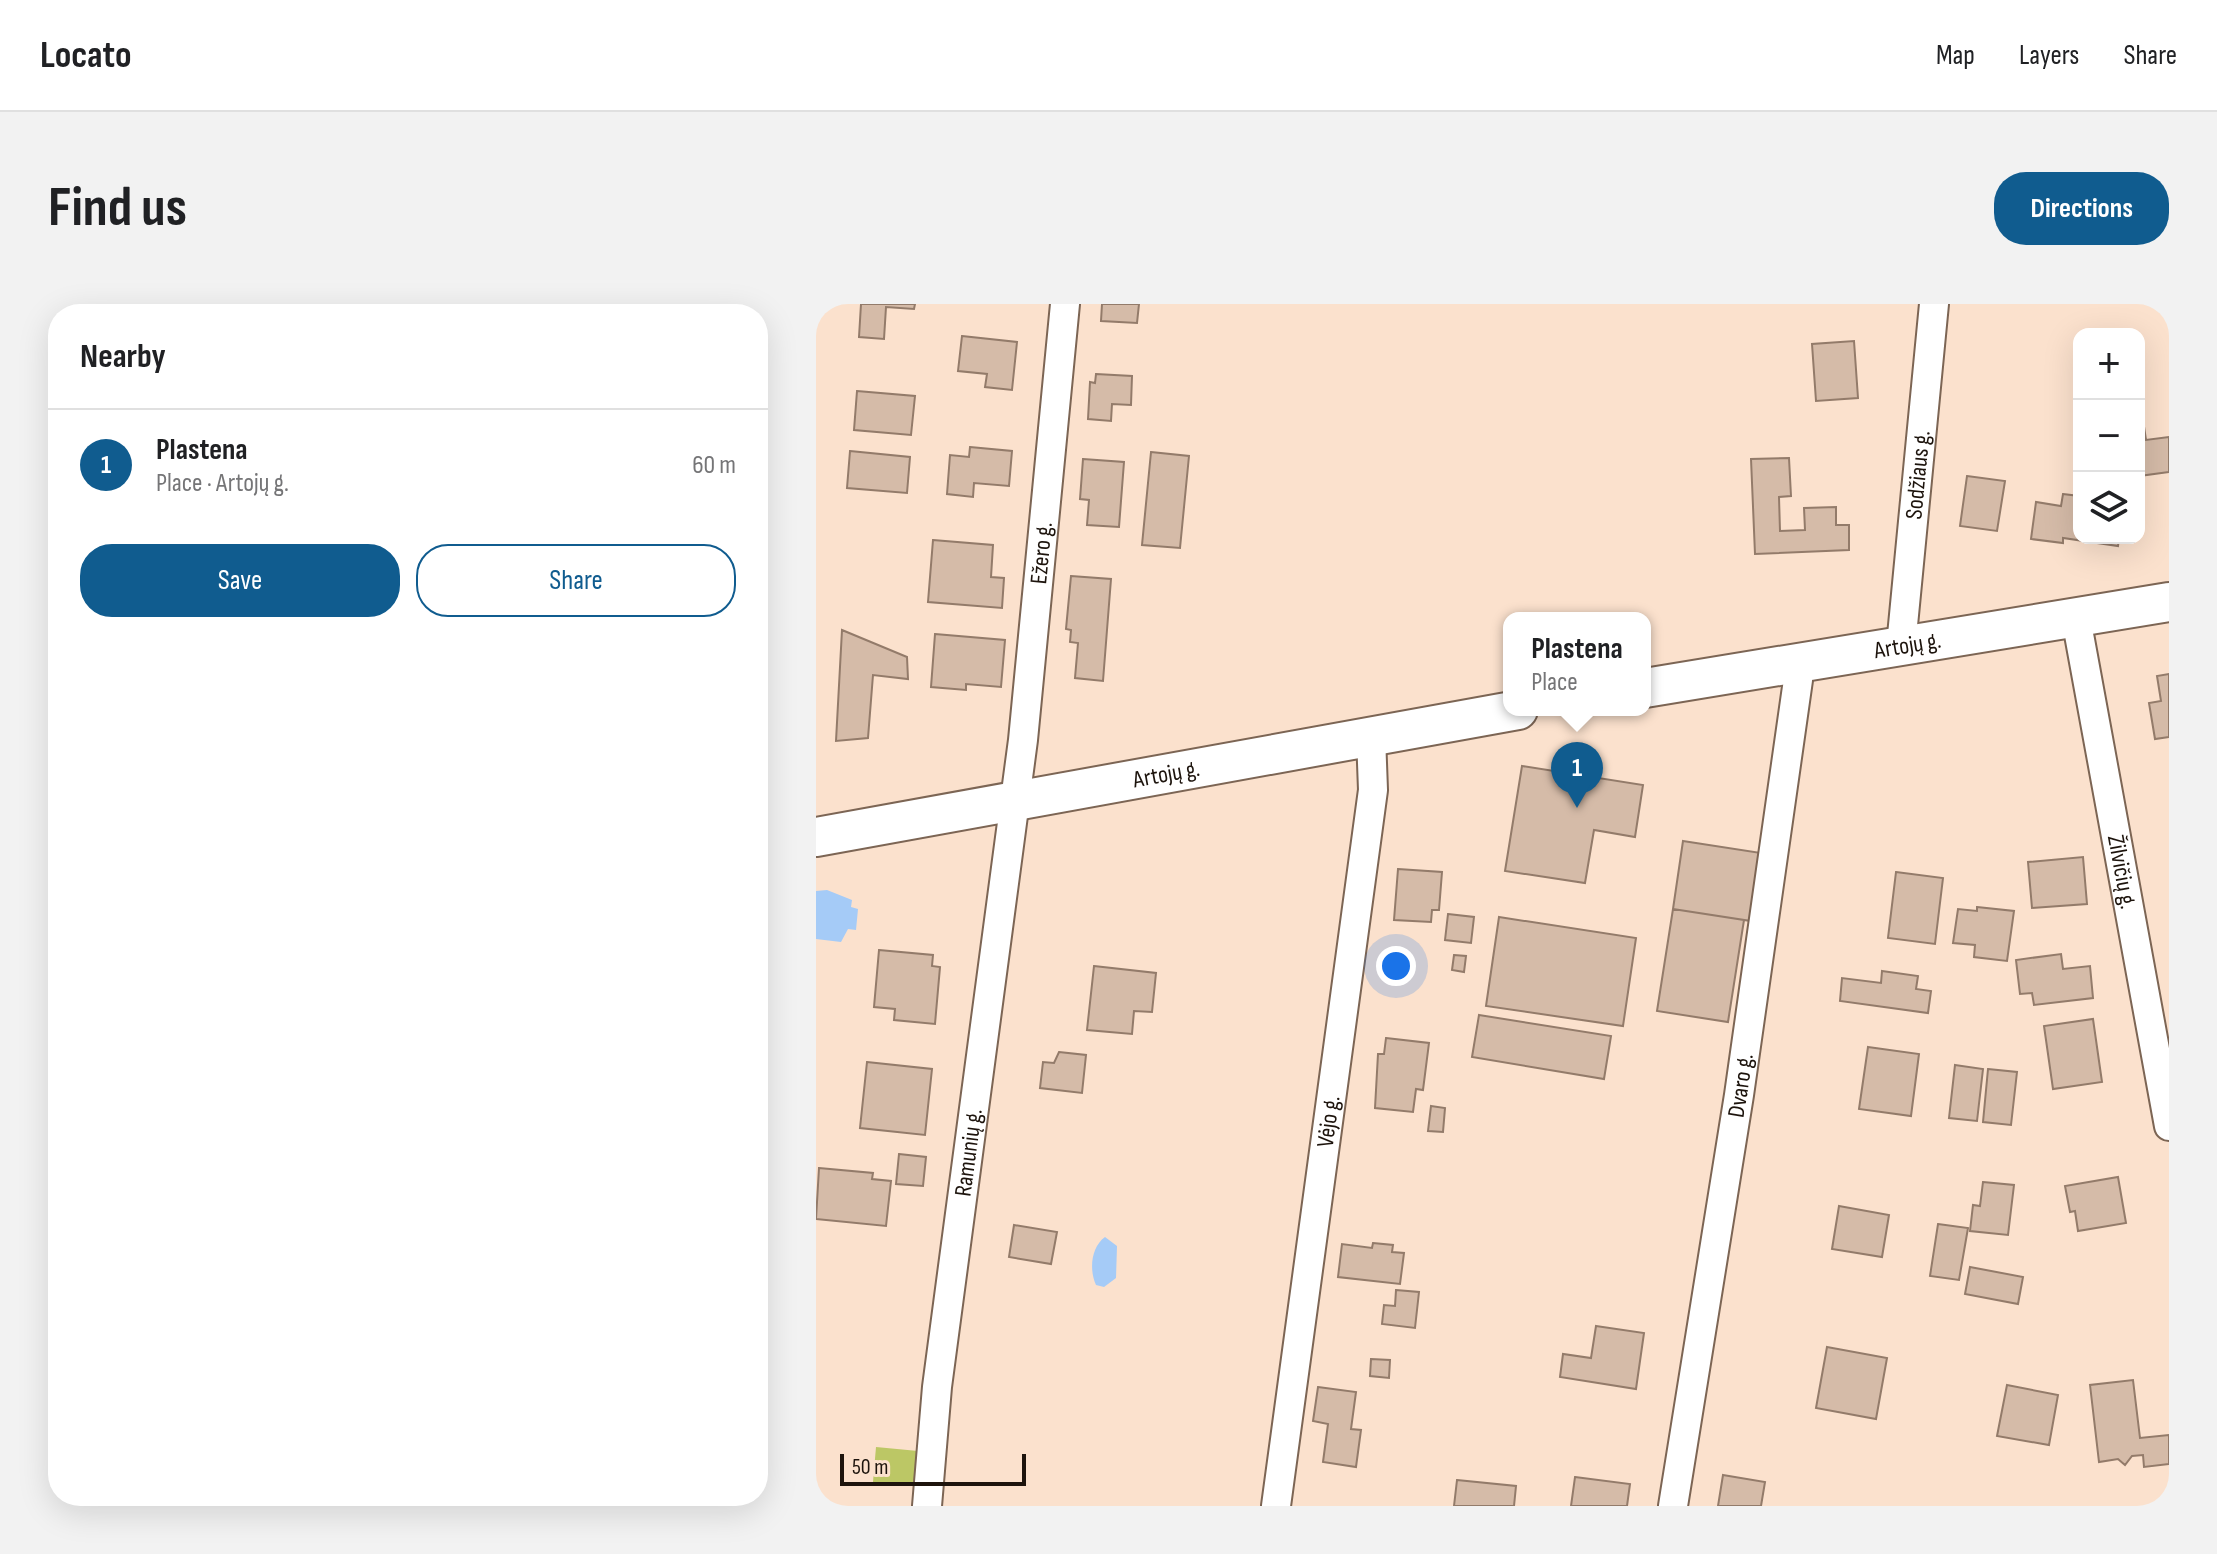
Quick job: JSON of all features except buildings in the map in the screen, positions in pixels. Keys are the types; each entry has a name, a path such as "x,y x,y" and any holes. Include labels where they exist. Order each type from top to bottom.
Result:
{"main road":[{"name":"Artojų g.","path":"1651,687 2169,602"},
{"name":"Artojų g.","path":"816,837 1503,713"}],"street":[{"name":"Ežero g.","path":"1012,801 1023,740 1065,304"},
{"name":"Sodžiaus g.","path":"1901,646 1934,304"},
{"name":"Žilvičių g.","path":"2076,618 2169,1126"},
{"name":"Dvaro g.","path":"1673,1506 1739,1095 1798,680 1797,663"},
{"name":"Vėjo g.","path":"1276,1506 1373,790 1371,736"},
{"name":"Ramunių g.","path":"927,1506 937,1387 1012,801"}],"green space":[{"path":"876,1447 918,1451 915,1486 873,1482"}],"water":[{"path":"827,890 852,900 851,907 858,909 856,930 848,929 841,942 816,939 816,891"},
{"path":"1105,1237 1117,1246 1116,1278 1104,1287 1096,1285 1092,1266 1094,1253"}],"place":[{"name":"Plastena","path":"1577,808"}]}
